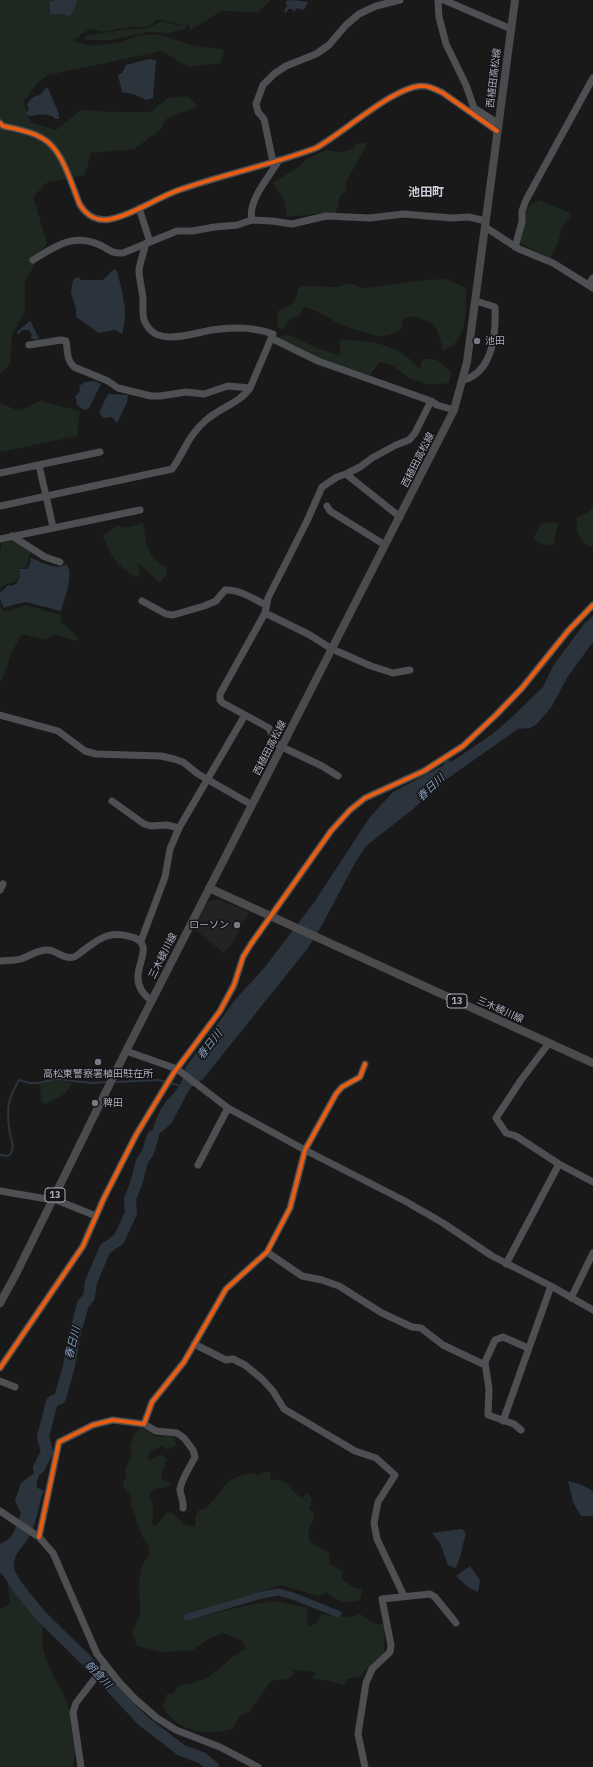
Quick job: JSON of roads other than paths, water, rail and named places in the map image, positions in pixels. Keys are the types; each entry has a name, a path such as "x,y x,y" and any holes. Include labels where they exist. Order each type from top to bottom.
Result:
{"main road":[{"name":"西植田高松線","path":"209,888 454,410 464,380 476,301 515,0"},
{"name":"三木綾川線","path":"0,1303 209,888 593,1063"}],"street":[{"path":"252,220 251,214 253,204 276,161 264,119 258,112 256,104 263,85 274,74 286,66 316,54 329,45 346,25 360,14 376,6 400,0"},
{"path":"438,0 439,17 446,44 466,85 474,108 498,128"},
{"path":"444,0 511,29"},
{"path":"515,247 522,222 522,211 526,200 593,78"},
{"path":"0,123 3,126 42,137 57,151 80,205 89,216 101,220 110,220 191,186 316,148 331,140 390,97 413,87 422,86 433,88 498,128"},
{"path":"0,506 172,470 194,432 207,419 246,394 250,388 273,334 264,330 242,329 213,330 177,337 163,336 152,331 144,321 142,287 139,271 148,242 139,208"},
{"path":"33,260 57,245 76,240 85,240 102,246 106,250 116,254 123,253 177,231 192,231 237,225 252,220 292,224 326,216 370,218 403,214 452,218 469,217 485,224 515,247 553,263 591,286 593,278"},
{"path":"464,380 471,378 479,371 493,348 495,338 495,307 476,301"},
{"path":"271,338 318,361 454,410"},
{"path":"29,345 61,340 66,341 67,357 74,367 108,381 118,388 151,396 186,392 204,394 228,386 250,388"},
{"path":"338,776 322,766 276,743 272,738 269,728 222,703 220,700 220,694 265,613 268,598 307,521 322,487 337,477 360,467 372,458 409,440 415,432 431,401"},
{"path":"0,473 100,452"},
{"path":"39,465 53,527"},
{"path":"346,474 400,516"},
{"path":"327,506 330,511 385,545"},
{"path":"0,539 140,510"},
{"path":"12,536 45,557 60,562"},
{"path":"142,601 166,614 174,615 216,601 225,590 230,590 266,605"},
{"path":"0,1368 76,1258 83,1246 115,1173 155,1101 220,1010 234,985 243,957 250,944 331,831 350,810 365,798 424,771 463,746 522,688 568,630 593,606"},
{"path":"265,613 308,634 332,649 371,666 393,674 410,670"},
{"path":"0,715 58,731 85,751 96,754 161,756 174,758 183,762 206,779 252,805"},
{"path":"140,941 165,877 170,848 179,828 206,779 245,715"},
{"path":"112,801 144,824 151,826 167,825 179,828"},
{"path":"0,960 21,959 42,950 49,950 68,958 74,957 103,936 117,933 134,937 140,941 143,947 143,959 138,979 143,995 152,1001"},
{"path":"549,1043 521,1080 496,1118 506,1133 516,1136 558,1164 593,1182"},
{"path":"126,1051 178,1070 228,1108 443,1222 492,1256 551,1286 593,1310"},
{"path":"144,1424 152,1402 184,1362 226,1289 267,1252 290,1208 305,1150 336,1094 342,1088 360,1077 365,1064"},
{"path":"198,1165 228,1108"},
{"path":"506,1264 558,1164"},
{"path":"0,1191 53,1199 96,1216"},
{"path":"267,1252 302,1276 322,1280 339,1286 382,1313 412,1327 421,1328 442,1345 485,1365"},
{"path":"571,1298 593,1253"},
{"path":"503,1420 551,1286"},
{"path":"521,1430 514,1424 488,1415 489,1389 485,1365 495,1340 499,1338 503,1337 528,1348"},
{"path":"194,1344 226,1360 233,1359 245,1365 269,1387 284,1409 355,1451 376,1458 395,1475 378,1502 374,1523 377,1540 404,1596"},
{"path":"0,1381 15,1387"},
{"path":"37,1535 59,1442 93,1425 113,1420 144,1424 156,1431 177,1433 184,1438 193,1450 195,1457 182,1481 180,1491 184,1500 183,1508"},
{"path":"0,1511 37,1535 53,1553 104,1667 135,1699 157,1718 176,1730 220,1747 258,1767"},
{"path":"365,1767 358,1734 366,1683 372,1669 390,1652 391,1645 382,1599 430,1594 435,1597 456,1622"},
{"path":"81,1767 73,1712 76,1703 104,1667"}],"water":[{"path":"55,0 77,0 70,17 50,14 50,2"},
{"path":"293,0 308,2 304,10 297,8 294,12 292,9 288,9 286,13 284,10 287,7 286,1"},
{"path":"149,59 156,60 153,98 146,100 136,95 122,92 118,75 122,73 126,65"},
{"path":"46,88 48,88 59,114 59,119 44,114 30,116 26,113 29,109 27,105 29,101 40,95"},
{"path":"114,269 117,271 123,295 125,310 124,326 122,334 115,330 99,333 76,317 76,309 71,293 73,280 78,277 81,280 103,280"},
{"path":"30,321 39,339 31,339 32,335 29,330 22,330 19,334 17,333"},
{"path":"94,381 101,384 89,408 84,410 76,404 77,400 75,397 80,391 79,386 85,382"},
{"path":"108,394 128,395 127,402 117,423 112,417 103,418 99,412"},
{"path":"30,557 57,567 66,564 68,568 69,580 61,611 26,602 4,608 0,599 0,593 8,585 12,586 17,583 20,576 19,569 27,569 31,562"},
{"path":"593,616 593,642 568,676 552,706 537,724 530,728 518,729 444,781 412,810 366,846 308,948 203,1079 190,1088 171,1124 159,1134 147,1152 157,1118 162,1107 181,1083 185,1068 235,1000 265,967 315,901 370,817 393,792 444,765 444,763 449,760 451,762 491,735 510,719 543,687 553,666 584,624"},
{"path":"48,1453 37,1481 37,1488 44,1490 34,1526 29,1537 17,1553 14,1560 15,1571 24,1594 0,1573 0,1546 1,1543 9,1539 12,1535 21,1513 15,1501 21,1483 34,1473 37,1463 42,1456"},
{"path":"568,1481 582,1485 593,1491 592,1516 581,1516 573,1502"},
{"path":"462,1529 466,1534 460,1557 455,1568 448,1565 440,1543 432,1533"},
{"path":"470,1566 480,1580 478,1592 469,1588 456,1576"}],"waterway":[{"path":"0,1155 8,1156 12,1150 13,1146 9,1131 8,1115 10,1100 19,1080 29,1083 39,1083 55,1079 92,1083 108,1082"},
{"path":"114,1082 159,1080 166,1082"},
{"path":"170,1083 181,1086"},
{"name":"春日川","path":"39,1468 47,1452 43,1437 52,1402 60,1398 83,1304 89,1297 91,1282 105,1249 119,1239 131,1213 130,1199 136,1184 142,1161 148,1152 153,1136"},
{"name":"朝倉川","path":"10,1575 19,1589 41,1616 85,1659 142,1720 181,1750 202,1758 213,1767"},
{"path":"187,1617 262,1595 278,1592 293,1596 338,1614"}],"place":[{"name":"池田","path":"477,341"},
{"name":"ローソン","path":"237,925"},
{"name":"高松東警察署植田駐在所","path":"98,1062"},
{"name":"稗田","path":"95,1103"}],"district":[{"name":"池田町","path":"426,193"}]}
